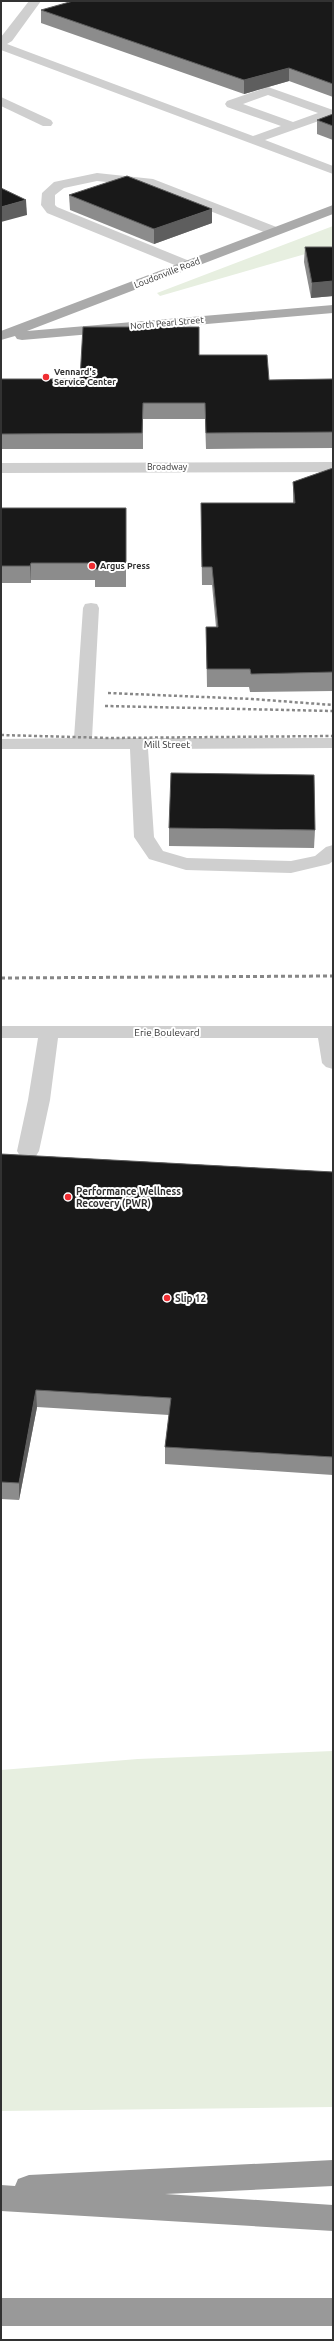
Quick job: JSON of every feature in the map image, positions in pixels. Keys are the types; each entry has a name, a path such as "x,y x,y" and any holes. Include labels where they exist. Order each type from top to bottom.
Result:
{"highway":[{"path":"1,2189 333,2173"},
{"path":"1,2198 333,2218"},
{"path":"1,2312 333,2312"}],"main road":[{"name":"Loudonville Road","path":"1,337 333,209"},
{"name":"North Pearl Street","path":"1,337 333,309"}],"street":[{"path":"35,1 8,38 1,45 333,170"},
{"path":"252,140 330,113 268,91 231,104 292,126"},
{"path":"1,101 47,123"},
{"path":"188,265 52,210 48,205 47,198 49,193 59,186 72,181 97,177 148,182 274,231"},
{"name":"Broadway","path":"1,468 333,467"},
{"path":"83,744 91,608"},
{"name":"Mill Street","path":"1,744 333,743"},
{"path":"139,744 144,837 156,855 186,864 291,867 322,860 333,851"},
{"name":"Erie Boulevard","path":"1,1032 330,1032"},
{"path":"28,1151 39,1100 49,1032"},
{"path":"330,1032 333,1063"}],"green space":[{"path":"333,226 333,246 160,296 157,293"},
{"path":"333,1751 333,2107 1,2111 1,1770 138,1759"}],"building":[{"path":"73,1 333,1 333,84 289,68 244,80 41,10"},
{"path":"333,114 333,126 317,120"},
{"path":"127,176 212,209 154,229 69,195"},
{"path":"1,188 26,200 1,207"},
{"path":"305,247 333,247 333,281 312,283"},
{"path":"83,327 199,327 199,355 267,355 269,380 333,379 333,432 206,433 205,403 143,403 142,433 1,434 1,379 80,379"},
{"path":"333,468 333,672 251,674 250,669 207,669 206,627 218,627 212,567 202,567 201,503 295,503 293,482"},
{"name":"Argus Press","path":"1,508 126,508 126,569 95,569 94,563 31,563 30,566 1,566"},
{"path":"171,773 314,775 315,830 169,828"},
{"name":"Slip 12","path":"1,1154 333,1172 333,1457 165,1447 171,1398 36,1390 19,1483 1,1482"}],"railway":[{"path":"108,693 252,699 333,705"},
{"path":"105,706 333,711"},
{"path":"1,735 109,738 333,736"},
{"path":"1,978 333,976"}],"place":[{"name":"Vennard's Service Center","path":"46,377"},
{"name":"Argus Press","path":"92,566"},
{"name":"Performance Wellness Recovery (PWR)","path":"68,1197"},
{"name":"Slip 12","path":"167,1298"}]}
